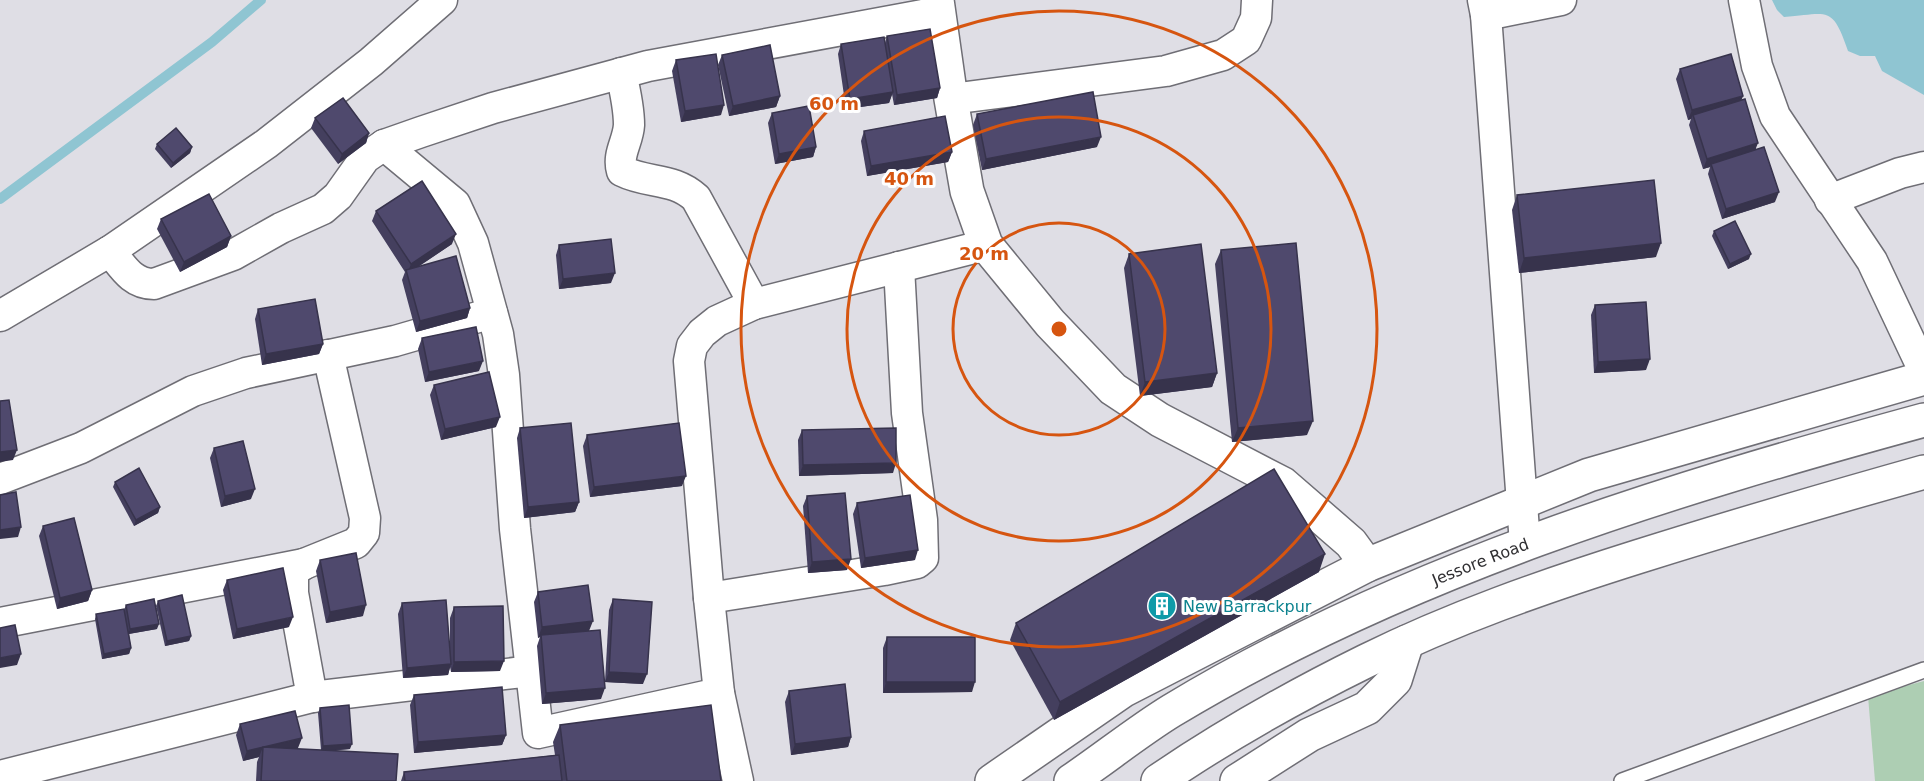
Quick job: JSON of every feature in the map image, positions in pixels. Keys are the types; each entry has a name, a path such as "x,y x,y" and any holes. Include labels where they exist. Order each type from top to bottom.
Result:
{"main road":[{"path":"938,6 967,191 986,245 1050,323 1113,389 1160,420 1283,484 1351,543 1367,565"},
{"path":"992,781 1124,690 1367,565 1589,475 1924,378"},
{"name":"Jessore Road","path":"1071,781 1170,712 1254,665 1392,596 1601,516 1924,420"},
{"path":"1158,781 1277,708 1367,660 1461,619 1552,584 1678,544 1924,472"},
{"path":"1237,781 1309,735 1367,708 1395,680 1407,642"}],"street":[{"path":"0,316 110,251 266,144 371,62 442,0"},
{"path":"951,99 1166,70 1222,55 1246,40 1256,18 1257,0"},
{"path":"1525,544 1484,8 1561,0"},
{"path":"1744,0 1757,66 1775,116 1872,261 1924,371"},
{"path":"110,251 131,276 143,284 154,284 233,255 281,228 323,209 338,196 365,158 384,145 493,108 648,66 938,6"},
{"path":"621,73 628,105 629,127 619,161 622,171 635,177 670,183 686,189 696,198 754,304"},
{"path":"384,145 455,204 473,243 498,334 504,375 515,529 537,733 719,693"},
{"path":"1830,200 1900,173 1924,167"},
{"path":"738,781 719,693 689,361 692,345 717,321 754,304 986,245"},
{"path":"709,597 884,570 917,563 922,558 922,520 908,413 899,267"},
{"path":"0,479 81,448 193,391 246,373 395,341 492,313"},
{"path":"312,697 293,593 293,571 304,564 356,543 364,533 365,518 328,355"},
{"path":"0,623 304,564"},
{"path":"0,776 312,697 531,671"}],"lane":[{"path":"1622,781 1924,670"}],"green space":[{"path":"1924,681 1924,781 1875,781 1868,696"}],"water":[{"path":"1772,0 1924,0 1924,95 1882,71 1875,56 1860,56 1848,51 1837,25 1826,15 1784,17"}],"building":[{"path":"930,29 940,88 897,95 887,36"},
{"path":"884,37 893,92 850,99 841,44"},
{"path":"770,45 780,96 733,106 722,55"},
{"path":"716,54 724,105 685,111 676,60"},
{"path":"1731,54 1743,96 1692,110 1680,69"},
{"path":"1093,92 1101,137 986,159 977,114"},
{"path":"343,98 369,133 342,154 315,118"},
{"path":"1745,99 1758,143 1707,159 1693,115"},
{"path":"809,106 816,147 779,154 772,113"},
{"path":"945,116 952,152 871,166 864,131"},
{"path":"176,128 192,147 173,163 157,144"},
{"path":"1764,147 1779,192 1726,209 1711,164"},
{"path":"1654,180 1661,243 1524,258 1517,195"},
{"path":"422,181 456,234 411,264 376,211"},
{"path":"209,194 231,236 184,262 161,219"},
{"path":"1735,221 1751,254 1730,264 1714,231"},
{"path":"611,239 615,273 563,279 559,245"},
{"path":"1296,243 1313,421 1238,428 1221,250"},
{"path":"1201,244 1217,373 1145,382 1129,254"},
{"path":"456,256 470,308 420,321 406,270"},
{"path":"315,299 323,344 266,354 258,309"},
{"path":"1646,302 1650,359 1598,362 1595,305"},
{"path":"476,327 483,361 429,372 422,338"},
{"path":"489,372 500,417 445,429 434,385"},
{"path":"9,400 17,450 0,452 0,401"},
{"path":"571,423 579,502 528,507 520,428"},
{"path":"679,423 686,476 594,487 587,435"},
{"path":"896,428 896,463 803,465 802,430"},
{"path":"243,441 255,489 225,496 214,448"},
{"path":"139,468 160,507 136,520 115,482"},
{"name":"New Barrackpur","path":"1274,469 1325,554 1060,702 1016,623"},
{"path":"16,492 21,527 0,530 0,495"},
{"path":"845,493 851,559 812,562 807,496"},
{"path":"910,495 918,550 865,558 857,503"},
{"path":"74,518 92,590 60,598 43,526"},
{"path":"356,553 366,605 330,612 320,560"},
{"path":"283,568 293,617 237,629 227,580"},
{"path":"588,585 593,621 542,627 538,592"},
{"path":"182,595 191,636 167,641 158,601"},
{"path":"154,599 159,624 130,629 126,605"},
{"path":"613,599 652,602 647,674 609,672"},
{"path":"446,600 451,664 407,668 402,603"},
{"path":"503,606 504,661 454,662 454,607"},
{"path":"124,609 131,648 104,654 96,614"},
{"path":"15,625 21,654 0,658 0,628"},
{"path":"600,630 605,688 546,693 541,635"},
{"path":"887,637 975,637 975,682 886,682"},
{"path":"845,684 851,737 795,744 789,691"},
{"path":"502,687 506,735 418,742 414,695"},
{"path":"349,705 352,744 323,746 320,708"},
{"path":"711,705 721,781 567,781 560,725"},
{"path":"295,711 302,738 247,751 240,724"},
{"path":"263,747 398,754 396,781 261,781"},
{"path":"559,755 562,781 405,781 404,772"}],"waterway":[{"path":"0,199 212,42 261,0"}],"place":[{"name":"New Barrackpur","path":"1162,606"}]}
